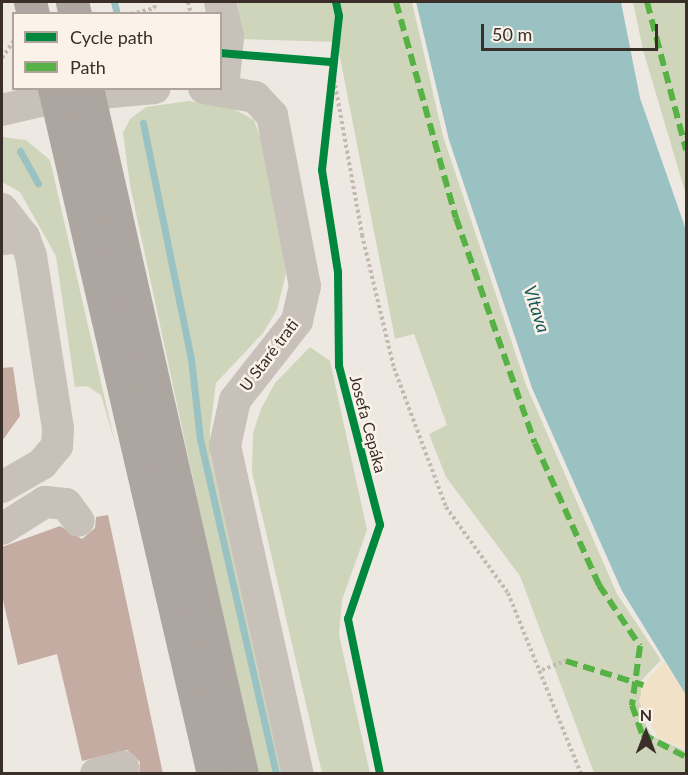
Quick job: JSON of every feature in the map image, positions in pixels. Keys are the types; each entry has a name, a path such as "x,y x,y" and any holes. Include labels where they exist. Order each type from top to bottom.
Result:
{"main road":[{"path":"72,93 213,774"},
{"path":"72,93 242,774"}],"street":[{"path":"220,2 228,37 222,58"},
{"path":"2,110 72,93 122,90"},
{"name":"U Staré trati","path":"218,90 255,97 272,115 305,286 297,321 235,400 225,446 298,774"},
{"path":"2,209 13,238 58,429 57,446 42,464 2,487"},
{"path":"2,529 45,502 66,504 79,522"}],"path":[{"path":"139,12 154,8 153,2"},
{"path":"2,58 12,43"},
{"path":"326,104 334,47"},
{"path":"322,61 331,62"},
{"path":"331,62 362,236 394,368 446,507 508,593 542,670 581,774"},
{"path":"542,670 566,661"}],"green space":[{"path":"237,2 412,2 443,136 526,385 617,594 661,660 641,681 641,716 652,736 686,751 686,773 594,773 520,576 446,477 429,434 447,425 414,334 395,339 337,42 242,39"},
{"path":"633,2 686,2 686,195 643,50"},
{"path":"189,101 230,107 254,120 265,151 286,273 277,310 263,333 216,383 210,430 210,455 288,773 256,773 130,185 123,133 130,119 146,107"},
{"path":"2,137 26,140 50,160 115,443 101,395 87,386 75,387 56,256 20,192 2,182"},
{"path":"310,347 330,361 367,530 342,600 339,635 370,773 322,773 252,472 253,433 261,409 275,383"}],"sand":[{"path":"664,661 686,695 686,749 658,738 639,702 643,685"}],"water":[{"name":"Vltava","path":"416,2 621,2 640,98 686,230 686,695 622,591 532,388 449,140"}],"building":[{"path":"13,367 20,416 2,441 2,368"},
{"path":"108,515 163,774 139,774 140,762 127,750 82,761 57,654 18,665 2,596 2,547 60,526 82,539 95,528 96,517"}],"waterway":[{"path":"114,2 116,12"},
{"path":"143,123 191,359 200,439 276,774"},
{"path":"20,151 38,183"}],"marked path":[{"path":"396,2 456,218 535,443 599,585 640,646 632,705 642,734 686,757"},
{"path":"647,2 686,150"},
{"path":"566,661 643,685"}],"cycle path":[{"name":"Josefa Cepáka","path":"336,2 339,16 322,170 338,272 339,366 380,525 348,619 380,774"},
{"path":"222,53 331,62"}]}
